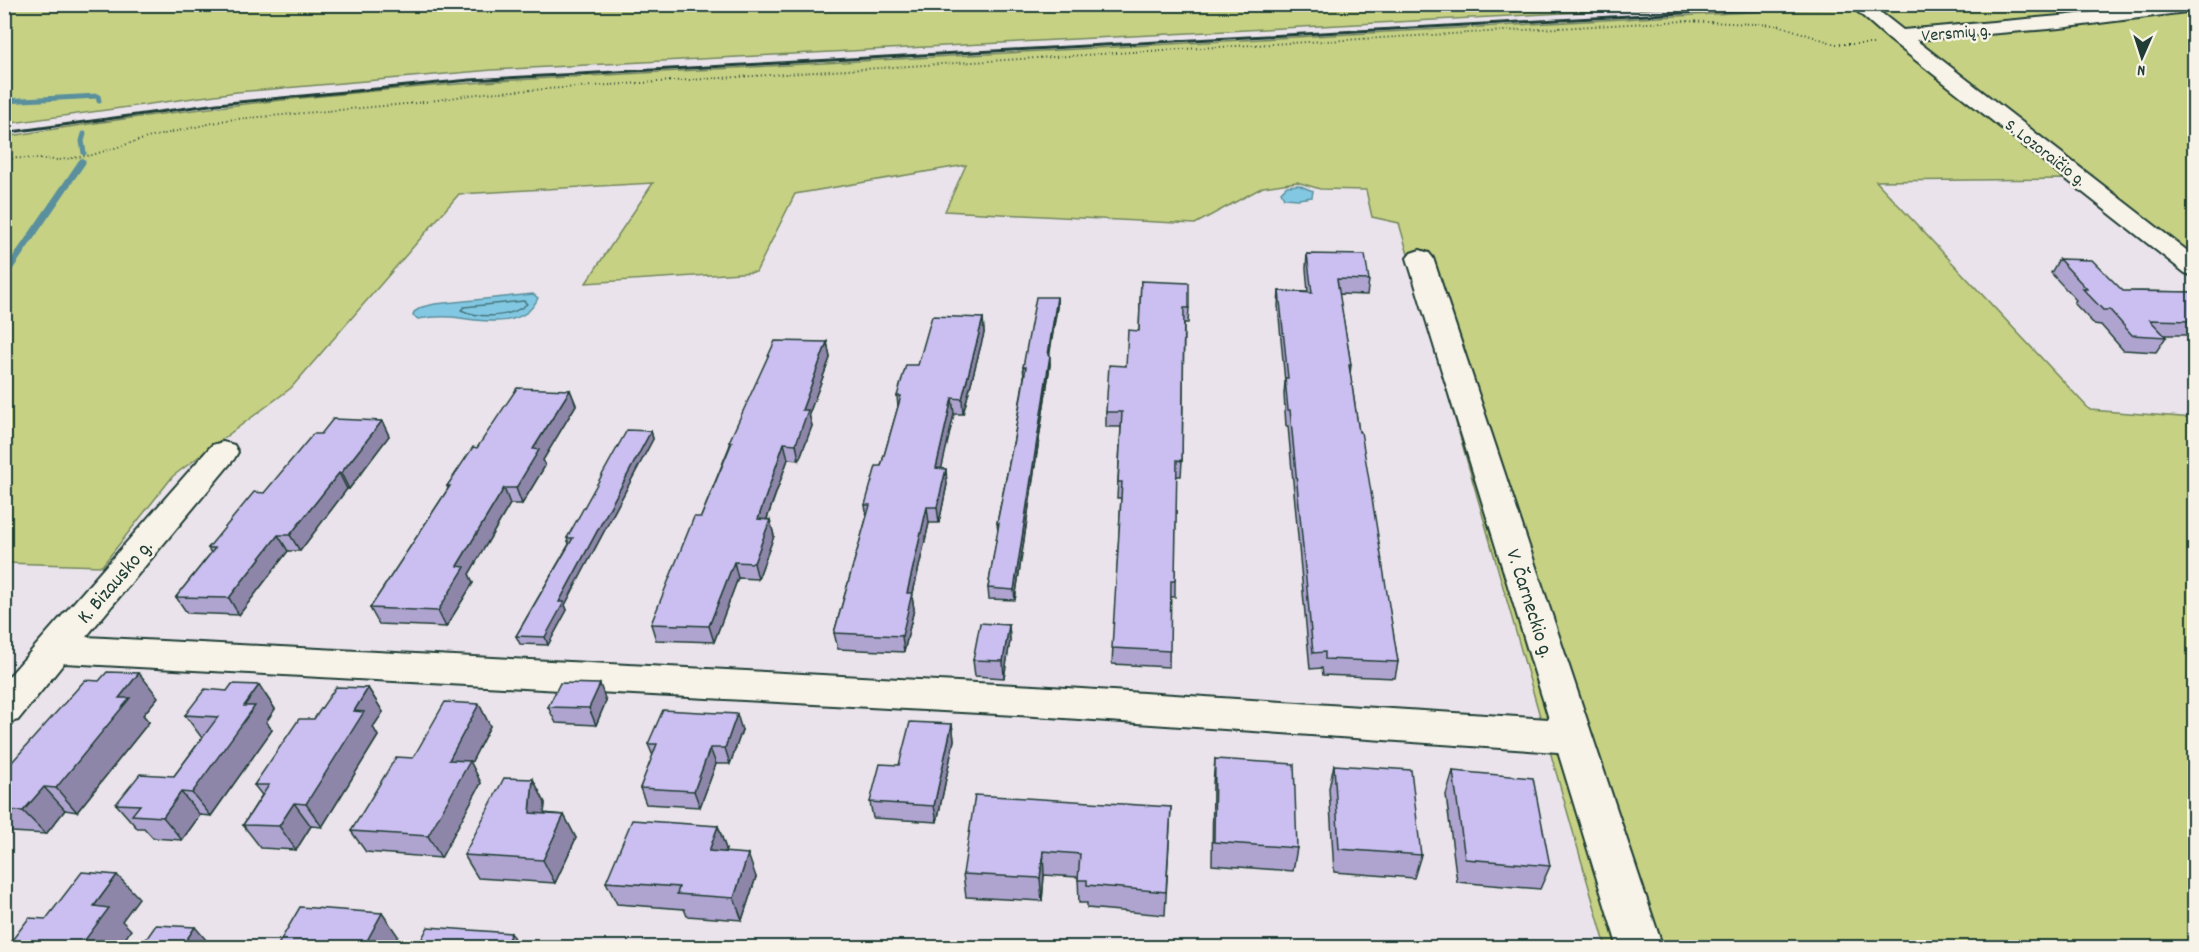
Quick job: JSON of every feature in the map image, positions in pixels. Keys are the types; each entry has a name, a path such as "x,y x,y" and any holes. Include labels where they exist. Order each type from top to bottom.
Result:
{"street":[{"name":"S. Lozoraičio g.","path":"1858,4 2194,268"},
{"name":"Versmių g.","path":"1901,40 2194,6"},
{"name":"V. Čarneckio g.","path":"1420,258 1641,948"},
{"name":"K. Bizausko g.","path":"4,709 224,452"},
{"path":"56,649 1035,701 1574,737"}],"path":[{"path":"4,160 17,158 59,160 92,155 147,138 226,120 417,103 484,93 1159,50 1683,21 1778,25 1835,44 1846,45 1901,40"}],"green space":[{"path":"5,4 1716,5 492,70 237,92 5,124"},
{"path":"1876,5 2194,5 2194,280 2068,179 1876,181 2090,410 2194,418 2194,947 1606,947 1399,223 1372,217 1366,190 1320,189 1297,182 1263,187 1195,224 945,211 966,165 795,194 756,272 586,283 653,183 459,194 291,388 173,476 102,566 5,563 5,137 250,103 497,81"}],"water":[{"path":"1298,185 1313,191 1312,197 1284,198 1281,192 1287,186"},
{"path":"533,294 538,298 531,308 512,319 488,321 430,317 418,319 413,316 414,312 422,307 435,304"}],"building":[{"path":"1307,254 1365,255 1369,280 1337,279 1359,432 1361,432 1398,662 1325,659 1325,652 1313,653 1290,410 1288,410 1285,378 1288,378 1279,291 1312,293"},
{"path":"2059,259 2092,260 2123,291 2194,292 2194,321 2150,320 2166,337 2132,335 2110,310 2103,310"},
{"path":"1141,281 1189,283 1189,308 1184,308 1182,461 1177,460 1175,581 1171,581 1170,651 1112,648 1122,482 1118,482 1122,412 1106,412 1109,365 1126,366 1128,330 1139,331"},
{"path":"1036,297 1057,297 1014,590 988,588 999,523 997,523 1014,439 1026,367 1023,367"},
{"path":"932,316 983,318 962,399 952,398 936,468 946,469 937,507 927,507 907,593 912,593 902,636 834,633 870,505 865,505 876,466 881,466 901,396 897,396 906,365 918,365"},
{"path":"775,341 827,342 802,410 808,410 796,444 784,443 758,519 770,520 754,563 734,562 709,626 651,624 694,517 701,517 732,442 729,442"},
{"path":"517,388 570,390 533,449 539,450 516,488 504,488 457,566 465,567 438,611 370,608 473,447 477,448"},
{"path":"333,419 382,421 290,535 278,535 229,598 176,597 215,548 208,548 254,492 264,493 313,434 321,434"},
{"path":"627,430 651,431 559,602 564,602 545,637 516,636 573,538 567,538"},
{"path":"980,623 1009,625 1003,661 973,660"},
{"path":"107,672 139,673 119,698 130,698 56,788 44,787 23,811 4,810 4,771 85,680 99,681"},
{"path":"560,683 600,684 589,708 548,707"},
{"path":"232,684 259,685 244,706 255,706 192,793 181,792 163,817 132,815 140,805 116,804 140,774 174,776 218,717 185,715 205,689 227,691"},
{"path":"336,687 368,688 354,711 364,712 306,804 294,803 279,826 243,825 269,785 254,785 299,719 314,719"},
{"path":"445,702 479,704 449,760 470,761 428,836 351,831 396,757 413,758"},
{"path":"663,710 737,714 725,748 710,748 694,791 640,788 657,744 648,744"},
{"path":"910,722 952,724 934,806 870,802 880,764 899,765"},
{"path":"1215,759 1294,764 1297,848 1214,842"},
{"path":"1334,765 1411,770 1421,855 1339,849"},
{"path":"1453,771 1533,778 1550,866 1465,859"},
{"path":"504,778 533,779 530,813 564,815 543,860 464,855"},
{"path":"975,795 1171,807 1166,892 1087,885 1087,880 1078,880 1080,854 1043,851 1040,878 963,874"},
{"path":"632,820 718,826 709,851 748,854 734,898 677,894 679,887 606,882"},
{"path":"82,872 117,875 94,906 109,908 79,948 6,948 29,918 46,919"},
{"path":"300,907 382,913 363,948 276,948"},
{"path":"156,925 195,927 181,948 140,948"},
{"path":"428,927 511,933 504,948 417,948"}],"waterway":[{"path":"4,101 98,96 99,101"},
{"path":"84,134 82,141 84,153"},
{"path":"4,276 82,162"}],"railway":[{"path":"4,133 217,104 470,80 1847,4"}]}
